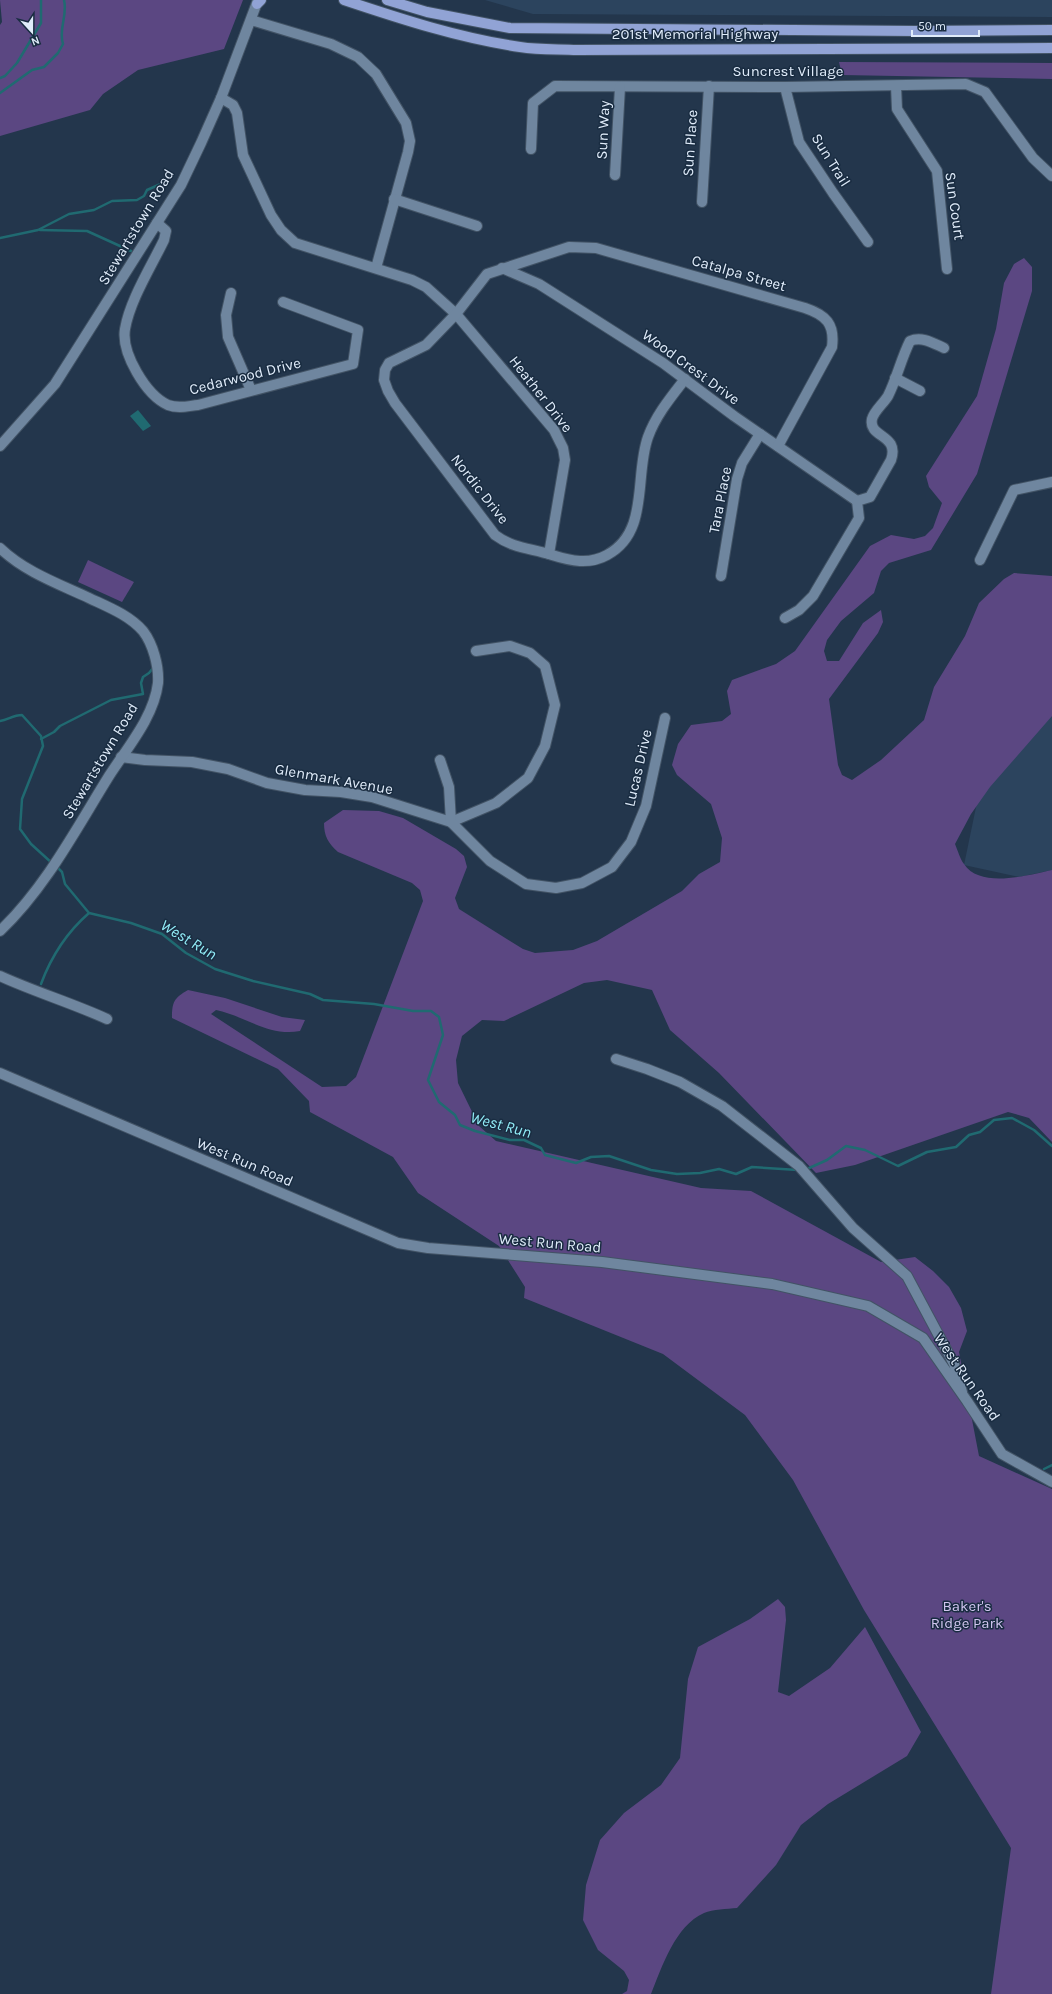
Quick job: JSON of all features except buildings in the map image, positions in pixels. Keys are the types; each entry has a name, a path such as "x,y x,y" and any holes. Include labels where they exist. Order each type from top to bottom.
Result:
{"main road":[{"name":"201st Memorial Highway","path":"344,0 423,26 504,44 537,48 606,50 1052,48"},
{"name":"201st Memorial Highway","path":"387,0 427,12 510,28 916,31 1052,30"}],"street":[{"name":"Stewartstown Road","path":"0,446 54,384 181,185 221,98 259,1"},
{"path":"251,20 331,44 358,56 376,74 399,110 409,132 408,152 376,268"},
{"name":"Suncrest Village","path":"531,148 533,103 555,86 785,87 966,84 985,92 1033,158 1052,176"},
{"name":"Sun Way","path":"616,176 620,86"},
{"name":"Sun Place","path":"702,202 709,86"},
{"name":"Sun Court","path":"896,86 897,109 937,171 947,269"},
{"name":"Sun Trail","path":"785,87 799,142 868,242"},
{"name":"Heather Drive","path":"221,98 233,105 237,113 244,155 271,215 281,230 295,243 376,268 426,286 456,314 554,430 563,448 564,460 549,554"},
{"path":"394,199 477,226"},
{"name":"Cedarwood Drive","path":"157,223 166,231 166,235 127,319 125,343 139,374 151,393 164,402 177,407 198,405 353,364 358,330 283,302"},
{"name":"Catalpa Street","path":"502,268 569,247 596,248 818,312 826,318 831,326 833,337 832,347 778,446"},
{"name":"Nordic Drive","path":"502,268 487,274 456,314 426,344 389,363 385,370 384,380 388,391 495,535 516,547 549,554 568,560 584,562 600,559 615,551 626,540 633,529 647,438 655,422 685,379"},
{"name":"Wood Crest Drive","path":"502,268 539,284 685,379 728,412 857,501"},
{"path":"231,293 226,326 231,343 251,390"},
{"path":"785,618 799,610 813,596 859,518 857,501 870,497 893,453 890,441 876,431 873,426 872,419 888,396 910,341 916,338 923,339 944,348"},
{"path":"895,378 920,391"},
{"name":"Tara Place","path":"721,576 737,479 742,463 760,434"},
{"path":"980,560 1014,490 1052,482"},
{"name":"Stewartstown Road","path":"0,548 21,565 111,608 127,618 143,632 148,640 156,660 158,677 155,696 140,728 45,878 20,910 0,931"},
{"path":"440,760 449,787 450,822 496,803 528,778 545,746 555,705 545,666 530,654 510,646 476,651"},
{"name":"Lucas Drive","path":"450,822 490,861 526,884 556,888 582,883 612,867 631,842 646,806 665,718"},
{"name":"Glenmark Avenue","path":"121,757 145,760 192,762 228,769 267,783 305,790 341,792 372,797 450,822"},
{"path":"0,976 24,987 79,1006 107,1019"},
{"path":"616,1059 680,1082 722,1106 799,1166 853,1228 907,1276 954,1364 962,1394"},
{"name":"West Run Road","path":"0,1072 398,1243 428,1248 602,1262 772,1284 868,1306 923,1338 1002,1454 1052,1482"}],"shaded area":[{"path":"485,0 1052,0 1052,17 533,14"},
{"path":"138,410 151,426 143,431 130,416"},
{"path":"1052,702 1052,870 1019,877 964,865 980,788"}],"green space":[{"path":"0,0 243,0 224,49 138,70 103,94 90,110 0,136 0,25 2,22"},
{"path":"839,62 1052,63 1052,79 842,75"},
{"name":"Baker's Ridge Park","path":"1024,258 1032,267 1032,291 977,474 931,550 889,563 881,571 874,593 841,621 827,640 824,651 827,661 839,661 863,623 881,610 883,622 878,633 829,699 838,765 842,775 852,780 881,760 924,720 934,687 965,636 979,603 1004,579 1014,573 1052,576 1052,716 990,787 971,814 955,844 964,864 971,872 981,876 993,878 1018,877 1052,870 1052,1142 1029,1118 1008,1112 855,1165 816,1173 719,1073 670,1030 652,990 607,980 584,983 504,1021 482,1020 462,1036 456,1060 458,1083 479,1126 496,1141 701,1188 751,1191 881,1262 915,1257 933,1271 949,1287 961,1308 967,1331 959,1352 979,1456 1052,1489 1052,1994 991,1994 1011,1848 864,1610 793,1480 745,1415 663,1354 524,1298 525,1287 499,1246 418,1193 393,1157 310,1112 309,1101 278,1069 172,1018 173,1004 177,998 188,990 225,998 282,1017 305,1020 300,1031 289,1032 267,1029 216,1010 211,1014 322,1087 346,1086 356,1077 423,901 420,890 412,883 338,852 332,846 327,839 324,823 343,810 379,811 403,818 456,849 464,856 467,867 455,898 459,909 523,949 535,953 573,950 597,941 682,891 699,874 720,862 722,838 711,804 677,775 672,765 678,744 691,725 722,721 731,714 727,691 732,680 776,664 795,651 870,546 891,535 914,539 925,536 933,528 942,503 929,487 926,476 977,396 996,329 1004,283 1014,264"},
{"path":"88,560 134,582 122,602 78,582"},
{"path":"778,1599 785,1607 786,1620 778,1692 789,1696 830,1668 865,1627 921,1732 907,1756 828,1804 801,1825 776,1865 737,1908 704,1913 685,1927 671,1948 651,1994 622,1994 627,1991 629,1980 624,1971 598,1950 583,1920 586,1885 600,1840 624,1813 661,1785 680,1758 688,1679 698,1647 750,1619"}],"waterway":[{"path":"0,78 5,76 17,63 41,23 41,0"},
{"path":"0,93 32,70 44,67 58,53 63,44 62,33 65,12 64,0"},
{"path":"0,238 38,230 69,214 94,210 112,201 137,200 144,196 147,190 163,183"},
{"path":"40,230 87,231 131,251"},
{"path":"41,739 54,732 60,726 111,700 143,694 141,683 143,677 153,668"},
{"name":"West Run","path":"0,721 22,715 41,736 43,746 22,799 20,829 31,844 53,864"},
{"name":"West Run","path":"57,867 62,872 65,884 89,913 131,923 162,934 186,953 215,969 253,981 310,994 323,1000 374,1004 413,1011 431,1011 439,1017 443,1035 428,1080 439,1102 455,1115 460,1125 475,1131 510,1140 524,1140 541,1148 545,1155 576,1163 591,1157 609,1156 651,1170 677,1174 700,1173 719,1169 736,1174 752,1167 798,1170"},
{"name":"West Run","path":"41,984 49,964 66,937 89,913"},
{"name":"West Run","path":"807,1169 827,1160 846,1146 865,1150 898,1166 927,1152 956,1147 969,1135 980,1132 994,1120 1012,1118 1034,1130 1052,1146"},
{"path":"1044,1469 1052,1465"}]}
